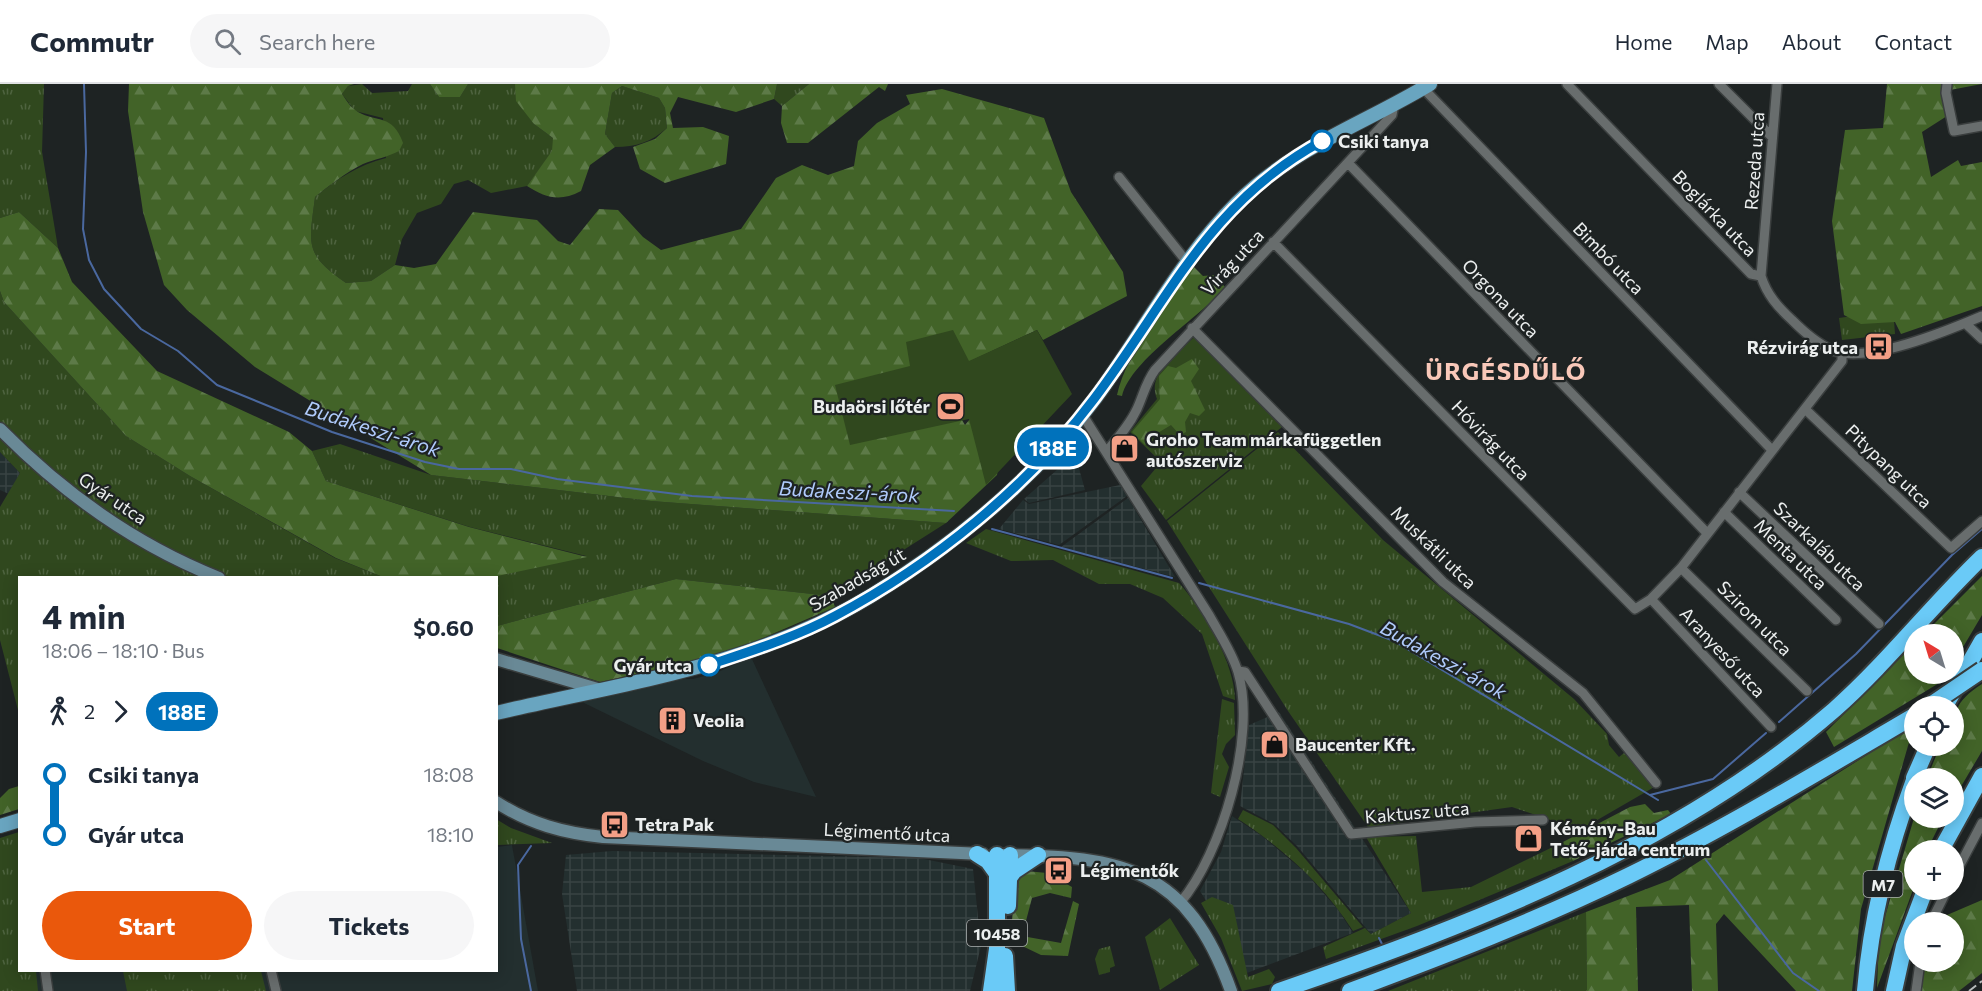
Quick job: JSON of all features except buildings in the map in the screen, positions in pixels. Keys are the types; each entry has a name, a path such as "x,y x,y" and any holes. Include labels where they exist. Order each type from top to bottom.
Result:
{"highway":[{"path":"1279,991 1374,958 1583,870 1652,835 1745,779 1835,709 1982,557"},
{"path":"1951,696 1982,641"},
{"path":"1944,696 1982,670"},
{"path":"1350,991 1384,983 1638,870 1782,793 1904,722"},
{"path":"1947,840 1982,776"},
{"name":"M7","path":"1866,991 1878,902 1904,810"},
{"path":"977,854 1003,876"},
{"path":"1004,855 1007,991"},
{"path":"1003,876 1038,855"},
{"name":"10458","path":"991,991 1003,876"},
{"name":"M7","path":"1894,991 1904,946 1921,900"}],"main road":[{"name":"Szabadság út","path":"498,713 663,678 730,658 823,622 868,598 925,560 992,506 1033,468 1082,414 1187,262 1226,215 1272,171 1305,150 1426,86"},
{"name":"Gyár utca","path":"0,429 49,476 89,506 149,544 215,576"},
{"path":"498,660 602,691"},
{"path":"559,677 562,689 560,699"},
{"name":"Légimentő utca","path":"498,803 529,821 549,828 603,837 1091,859 1130,870 1155,883 1180,903 1203,930 1229,986"},
{"path":"0,826 18,821"}],"street":[{"name":"Boglárka utca","path":"1568,84 1751,274 1761,276 1765,289 1778,308 1800,328 1833,351 1842,352"},
{"path":"1719,84 1772,137"},
{"name":"Rezeda utca","path":"1761,276 1777,84"},
{"path":"1947,84 1946,93 1954,131 1982,126"},
{"name":"Bimbó utca","path":"1426,86 1772,450"},
{"name":"Virág utca","path":"1106,452 1123,432 1137,410 1148,380 1192,328 1392,115 1394,104"},
{"name":"Orgona utca","path":"1348,163 1707,533"},
{"path":"1119,177 1187,262"},
{"name":"Hóvirág utca","path":"1274,242 1635,609 1651,599"},
{"path":"1651,599 1681,568 1805,409 1842,361 1842,352 1894,349 1982,316"},
{"path":"1965,323 1982,339"},
{"name":"Muskátli utca","path":"1192,328 1443,582 1584,693 1656,783"},
{"name":"Pitypang utca","path":"1805,409 1951,548 1982,521"},
{"path":"1082,414 1209,615 1238,671 1243,707 1239,765 1214,849 1199,877 1180,903"},
{"name":"Szarkaláb utca","path":"1740,492 1879,624"},
{"name":"Menta utca","path":"1724,512 1836,620"},
{"name":"Szirom utca","path":"1681,568 1807,691"},
{"name":"Aranyeső utca","path":"1651,599 1771,727"},
{"name":"Kaktusz utca","path":"1238,671 1245,672 1351,834 1475,822 1543,820"},
{"path":"1964,857 1982,823"},
{"path":"45,972 48,991"},
{"path":"271,972 276,991"},
{"path":"1916,991 1919,972"}],"shaded area":[{"path":"0,452 20,473 9,494 0,490"},
{"path":"1075,454 1085,490 1029,503 1024,499"},
{"path":"1120,485 1127,496 1059,545 999,529 1023,500 1029,504"},
{"path":"1128,498 1175,577 1061,547"},
{"path":"751,657 816,797 754,782 703,761 580,701 679,679 693,679 716,673"},
{"path":"1279,712 1411,913 1371,934 1297,846 1274,824 1240,806 1249,725"},
{"path":"1232,816 1262,836 1306,873 1339,911 1353,933 1244,974 1230,940 1200,891 1221,852"},
{"path":"512,845 538,991 23,991 22,972 498,972 498,847"},
{"name":"Tetra Pak","path":"612,851 919,858 973,869 981,946 970,991 577,991 562,894 566,855"}],"green space":[{"path":"0,84 44,84 42,152 58,248 19,212 0,218"},
{"path":"129,84 354,84 348,86 342,94 349,104 358,112 389,123 399,134 403,143 399,151 363,164 338,179 315,197 311,227 312,247 323,264 346,283 371,281 395,265 414,268 436,264 473,212 537,220 558,241 570,245 599,209 618,210 643,237 661,250 741,229 776,178 802,165 828,175 854,166 858,141 877,123 910,104 906,95 942,89 1044,118 1071,192 1123,272 1127,296 1043,340 1037,330 962,365 957,412 965,425 980,407 1000,454 997,475 946,523 651,501 431,475 255,367 187,310 164,285 143,212 128,111"},
{"path":"362,84 372,93 408,91 412,84 430,84 439,97 460,97 468,84 515,84 534,124 553,138 553,151 527,186 491,193 468,180 454,184 441,204 417,213 402,239 395,265 371,281 346,283 332,273 316,256 312,247 311,227 315,197 348,173 386,158 383,118 355,111 342,94 348,86"},
{"path":"430,84 468,84 460,97 439,97"},
{"path":"515,84 777,84 774,99 736,112 678,97 670,113 673,128 703,127 729,136 726,164 665,183 640,169 633,147 655,139 667,128 665,108 659,98 622,86 612,93 605,134 615,147 590,165 581,191 566,197 553,197 527,186 552,151 553,138 534,124 516,101"},
{"path":"777,84 809,84 782,106 774,99"},
{"path":"809,84 888,84 885,91 879,87 808,143 787,143 781,123 782,106"},
{"path":"1887,84 1982,84 1950,90 1947,116 1922,132 1931,177 1958,160 1961,166 1982,162 1982,306 1901,334 1895,322 1861,324 1844,315 1832,221 1845,130 1883,128"},
{"path":"622,86 659,98 665,108 667,128 643,143 615,147 605,134 612,93"},
{"path":"19,212 58,248 72,282 157,371 289,432 312,451 326,481 469,527 587,557 497,576 381,576 336,558 190,476 126,436 4,302 0,291 0,218"},
{"path":"1194,267 1203,276 1214,275 1225,287 1152,353 1128,382 1122,396 1117,395 1129,361 1139,344 1160,311"},
{"path":"0,291 4,302 126,436 190,476 335,558 380,576 18,576 18,710 0,640 0,507 20,473 0,452"},
{"path":"1860,315 1894,321 1895,334 1842,340 1839,318"},
{"name":"Budaörsi lőtér","path":"953,330 969,361 1037,330 1072,394 986,485 969,419 850,445 835,385 910,366 906,342"},
{"path":"1194,337 1282,427 1166,520 1141,486 1161,462 1130,432 1157,399 1156,381 1160,372 1172,357"},
{"path":"1192,359 1199,369 1191,381 1205,410 1199,416 1190,413 1185,422 1186,432 1180,435 1171,425 1156,434 1145,445 1132,432 1160,399 1159,376 1168,366 1176,368"},
{"path":"1278,432 1383,540 1574,699 1607,734 1609,745 1619,757 1624,753 1656,786 1580,830 1512,807 1368,827 1288,711 1167,521"},
{"path":"340,444 431,475 651,501 946,523 831,596 676,579 498,626 498,576 493,576 586,556 470,527 326,481 312,451"},
{"path":"986,529 1179,583 1198,607 1224,654 1234,685 1235,700 1223,696 1202,634 1163,598 1130,584 1099,584 1053,560 1011,561 966,543"},
{"path":"1982,576 1982,615 1964,645 1964,624 1934,624"},
{"path":"676,579 831,596 835,607 726,654 600,682 498,648 498,626"},
{"path":"1904,654 1904,684 1937,684 1918,696 1904,696 1904,704 1834,747 1826,732"},
{"path":"1982,684 1982,751 1964,781 1964,768 1931,768 1936,756 1964,756 1964,699"},
{"path":"1222,699 1234,703 1235,735 1226,744 1222,754 1229,767 1220,797 1211,793"},
{"path":"1904,731 1905,756 1861,909 1852,991 1796,991 1724,914 1716,924 1718,991 1692,991 1689,905 1636,907 1638,991 1587,991 1586,912 1670,880"},
{"path":"18,786 18,809 0,815 0,798 9,789"},
{"path":"1645,804 1654,813 1668,810 1671,814 1573,861 1563,842 1630,807"},
{"path":"1243,810 1273,825 1296,848 1363,927 1353,931 1329,898 1302,869 1238,819"},
{"path":"498,820 511,828 552,843 498,845"},
{"path":"1911,828 1938,828 1932,840 1908,840"},
{"path":"18,832 18,972 36,972 38,991 0,991 0,838"},
{"path":"1416,836 1422,892 1471,887 1563,842 1573,861 1417,926 1326,959 1323,947 1365,928 1371,934 1411,913 1366,837"},
{"path":"1904,852 1904,900 1909,900 1877,988 1879,937"},
{"path":"1026,871 1047,873 1072,887 1071,898 1050,893 1032,898 1022,936 1061,943 1073,901 1079,904 1068,956 1041,955 1014,942 1011,934 1015,882 1019,875"},
{"path":"1212,897 1233,905 1248,977 1269,969 1275,977 1272,984 1242,991 1221,938 1201,903"},
{"path":"1982,900 1982,973 1959,991 1918,991 1921,972 1964,972 1964,912 1954,912"},
{"path":"1586,912 1587,991 1388,991"},
{"path":"1170,918 1199,965 1160,990 1145,937"},
{"path":"1110,946 1115,966 1110,968 1110,972 1099,975 1095,959 1099,949"},
{"path":"123,972 261,972 266,991 127,991"}],"waterway":[{"name":"Budakeszi-árok","path":"84,84 86,152 83,229 89,260 104,289 141,329 178,351 217,385 332,432 425,462 459,469 511,469 557,479 692,496 954,511"},
{"name":"Budakeszi-árok","path":"992,529 1172,578"},
{"path":"1779,722 1856,654 1952,555 1982,529"},
{"name":"Budakeszi-árok","path":"1199,583 1349,624 1394,641 1658,800"},
{"path":"1650,795 1713,779 1766,733"},
{"path":"531,846 518,865 521,939 531,991"},
{"name":"Budakeszi-árok","path":"1706,860 1793,973 1819,991"},
{"path":"1379,938 1383,946"}],"railway":[{"path":"1969,991 1982,981"}],"bus line":[{"name":"188E","path":"709,665 790,636 834,617 868,598 921,562 992,506 1033,468 1094,400 1187,262 1212,230 1248,192 1272,171 1322,141"}],"place":[{"name":"Csiki tanya","path":"1322,141"},
{"name":"Rézvirág utca","path":"1879,347"},
{"name":"Budaörsi lőtér","path":"951,406"},
{"name":"Groho Team márkafüggetlen autószerviz","path":"1125,449"},
{"name":"Gyár utca","path":"709,665"},
{"name":"Veolia","path":"672,720"},
{"name":"Baucenter Kft.","path":"1274,744"},
{"name":"Tetra Pak","path":"614,824"},
{"name":"Kémény-Bau Tető-járda centrum","path":"1529,838"},
{"name":"Légimentők","path":"1059,870"}],"district":[{"name":"ÜRGÉSDŰLŐ","path":"1506,370"}]}
